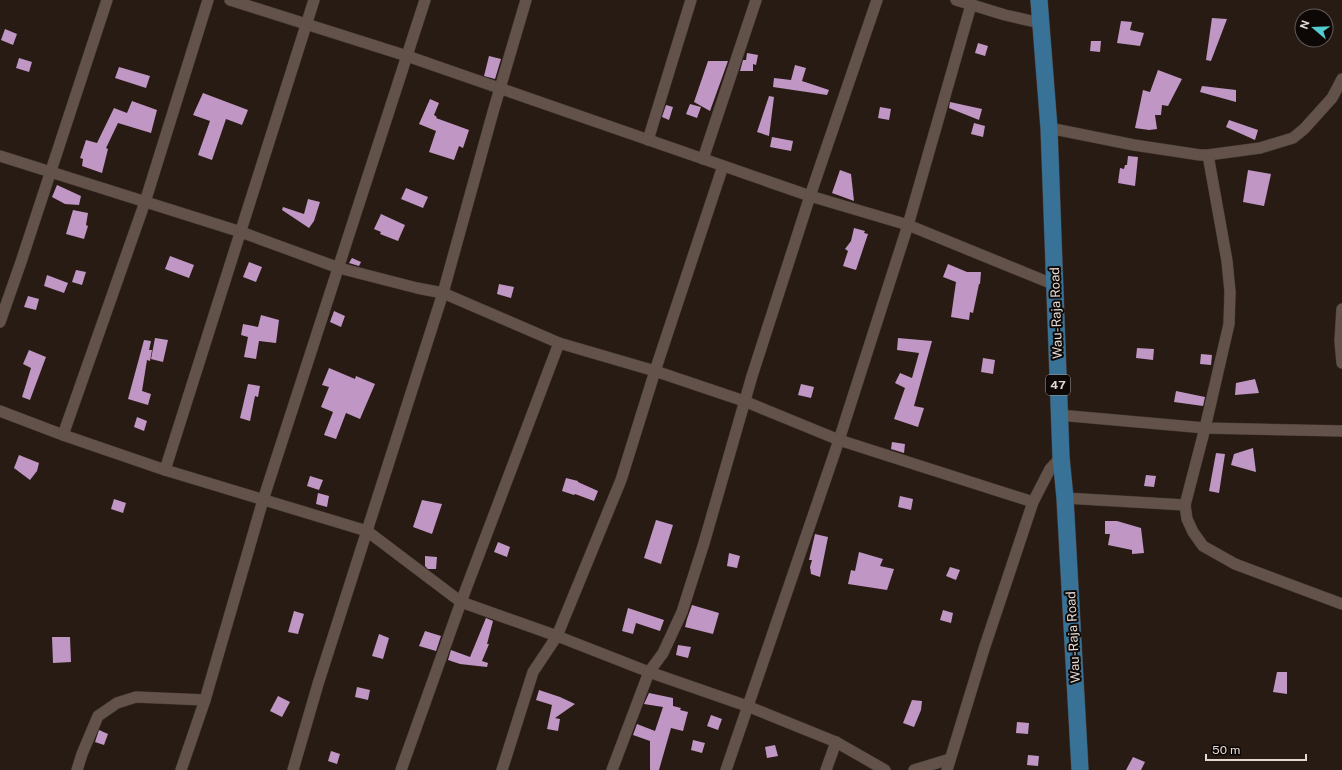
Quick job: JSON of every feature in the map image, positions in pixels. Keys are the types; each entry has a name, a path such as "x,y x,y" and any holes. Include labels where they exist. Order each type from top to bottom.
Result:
{"main road":[{"name":"Wau-Raja Road","path":"1039,0 1049,128 1061,457 1065,498 1080,770"}],"street":[{"path":"0,322 107,0"},
{"path":"63,434 145,202 208,0"},
{"path":"230,0 407,56 810,196 908,225 1055,285"},
{"path":"165,470 314,0"},
{"path":"181,770 205,700 263,500 425,0"},
{"path":"293,770 367,531 443,294 526,0"},
{"path":"648,140 691,0"},
{"path":"703,159 756,0"},
{"path":"612,770 649,672 663,653 682,612 704,543 744,401 810,196 877,0"},
{"path":"956,0 1005,15 1040,23"},
{"path":"726,770 839,440 908,225 971,5"},
{"path":"1049,128 1134,145 1208,155 1260,148 1293,138 1304,129 1332,98 1342,79"},
{"path":"1208,155 1227,261 1230,292 1229,324 1206,428 1185,505 1187,519 1193,532 1203,546 1235,564 1342,604"},
{"path":"0,156 241,232 339,268 443,294 559,343 655,371 744,401 839,440 1033,502"},
{"path":"502,770 533,672 557,636 621,480 655,371 723,166"},
{"path":"1342,309 1340,341 1342,363"},
{"path":"401,770 461,602 559,343"},
{"path":"0,411 165,470 367,531 461,602 557,636 649,672 748,706 836,742 885,770"},
{"path":"1059,415 1206,428 1342,431"},
{"path":"946,770 986,642 1033,502 1050,469 1061,457"},
{"path":"1065,498 1185,505"},
{"path":"77,770 98,716 117,703 136,697 205,700"},
{"path":"826,770 836,742"},
{"path":"914,770 950,759"}],"building":[{"path":"1212,18 1227,19 1211,61 1206,60"},
{"path":"1121,21 1132,22 1130,30 1144,33 1140,46 1117,43"},
{"path":"5,29 17,34 13,45 1,40"},
{"path":"1091,41 1101,41 1100,52 1090,51"},
{"path":"978,43 988,46 985,56 975,53"},
{"path":"747,53 758,55 756,65 753,64 753,71 740,71 743,60 746,60"},
{"path":"489,56 501,59 495,79 484,76"},
{"path":"19,58 32,62 29,72 16,68"},
{"path":"708,61 728,61 710,111 694,102"},
{"path":"795,65 806,68 802,81 829,90 827,95 773,87 774,78 791,80"},
{"path":"119,67 150,76 146,88 115,78"},
{"path":"1158,70 1182,79 1168,106 1162,105 1161,115 1155,115 1157,129 1149,130 1135,128 1143,90 1150,92"},
{"path":"1202,86 1236,90 1236,102 1200,92"},
{"path":"203,93 248,110 242,125 226,119 212,160 198,155 210,121 193,115"},
{"path":"769,96 774,97 769,136 757,132"},
{"path":"430,99 439,103 434,115 437,117 436,118 469,130 463,148 459,146 454,160 429,152 436,131 419,124"},
{"path":"132,101 157,110 151,133 118,123 106,148 108,149 102,173 82,166 83,159 80,158 86,140 97,143 114,108 127,113"},
{"path":"950,102 982,109 979,120 949,108"},
{"path":"690,104 701,107 697,118 686,114"},
{"path":"666,105 673,107 669,120 662,117"},
{"path":"880,107 891,109 889,120 878,118"},
{"path":"1229,120 1258,130 1255,140 1226,127"},
{"path":"974,123 985,126 983,137 971,134"},
{"path":"772,137 793,141 791,151 770,147"},
{"path":"1128,156 1138,157 1135,186 1118,183 1120,168 1124,169 1125,165 1127,165"},
{"path":"840,170 851,174 854,201 832,193"},
{"path":"1248,170 1271,174 1264,206 1243,202"},
{"path":"57,185 81,196 79,205 65,204 52,197"},
{"path":"406,188 428,197 423,208 401,199"},
{"path":"308,199 320,202 314,221 309,228 282,210 283,207 304,214"},
{"path":"73,210 88,213 86,225 88,226 84,239 66,234"},
{"path":"381,214 405,225 398,241 380,234 381,232 374,229"},
{"path":"854,228 865,231 864,233 868,234 856,270 843,266 848,251 845,249 851,241"},
{"path":"170,256 194,265 189,278 165,269"},
{"path":"352,258 361,262 359,266 349,263"},
{"path":"249,262 262,267 256,282 243,277"},
{"path":"948,264 967,272 981,272 980,284 973,313 970,312 969,320 951,317 956,282 943,277"},
{"path":"76,270 86,272 82,285 72,282"},
{"path":"47,275 68,283 64,293 44,286"},
{"path":"499,284 514,287 511,298 497,294"},
{"path":"28,296 39,299 36,310 24,307"},
{"path":"334,311 345,316 341,327 330,322"},
{"path":"261,315 279,320 276,343 259,341 256,359 244,357 248,337 241,335 243,324 258,327"},
{"path":"155,338 168,340 163,362 151,359"},
{"path":"898,338 932,341 914,406 924,408 918,427 894,419 905,388 895,383 900,373 912,378 919,353 897,350"},
{"path":"144,340 151,341 149,350 152,350 150,361 147,360 142,391 151,394 148,405 128,399"},
{"path":"1137,348 1154,349 1153,360 1136,358"},
{"path":"29,350 46,357 30,400 22,397 31,368 23,364"},
{"path":"1201,354 1212,355 1211,365 1200,364"},
{"path":"983,358 995,360 993,374 981,372"},
{"path":"329,368 355,379 356,376 375,384 360,419 346,413 336,439 324,435 333,412 321,407 329,387 322,385"},
{"path":"1255,379 1259,393 1235,395 1236,383"},
{"path":"248,384 260,386 258,397 255,396 250,421 240,418"},
{"path":"801,384 814,387 811,398 798,395"},
{"path":"1176,391 1205,397 1203,406 1174,402"},
{"path":"137,417 147,421 144,431 134,427"},
{"path":"892,442 905,444 904,453 891,449"},
{"path":"1253,448 1256,472 1231,465 1234,454"},
{"path":"1216,453 1225,454 1219,493 1209,491"},
{"path":"19,455 39,463 37,471 30,480 14,468"},
{"path":"1146,475 1156,476 1154,487 1144,486"},
{"path":"310,476 323,480 319,490 307,486"},
{"path":"566,478 578,481 598,491 594,501 562,491"},
{"path":"318,493 329,496 327,507 316,504"},
{"path":"900,496 913,499 911,510 898,507"},
{"path":"114,499 126,503 123,513 111,509"},
{"path":"422,500 442,504 432,534 413,527"},
{"path":"656,520 673,525 661,564 644,558"},
{"path":"1105,521 1117,521 1141,528 1144,553 1132,554 1132,550 1108,545 1110,534 1105,534"},
{"path":"815,534 828,537 820,577 811,574 810,567 812,560 809,560"},
{"path":"498,542 510,547 507,557 494,552"},
{"path":"859,552 883,559 880,566 894,569 887,590 848,584 851,570 855,571"},
{"path":"729,553 740,556 737,568 727,566"},
{"path":"425,556 437,557 436,569 428,569 425,566"},
{"path":"950,567 960,570 956,580 946,576"},
{"path":"692,605 719,613 713,634 685,627"},
{"path":"628,608 664,620 660,631 636,623 633,634 622,631"},
{"path":"943,610 953,613 951,623 940,620"},
{"path":"294,611 304,614 298,634 288,632"},
{"path":"486,618 493,621 487,644 489,644 482,661 488,663 487,667 460,664 448,660 451,650 470,657"},
{"path":"425,631 441,636 436,651 419,646"},
{"path":"379,634 389,638 383,659 372,656"},
{"path":"52,637 70,637 71,662 53,663"},
{"path":"678,645 691,647 688,658 676,655"},
{"path":"1277,672 1287,672 1287,694 1273,692"},
{"path":"357,687 370,690 368,700 355,697"},
{"path":"539,690 575,704 555,718 560,719 558,731 547,729 552,705 536,700"},
{"path":"649,693 673,698 673,706 688,712 683,731 671,728 659,770 650,770 650,741 633,735 637,724 655,731 663,707 644,704"},
{"path":"278,696 290,702 282,717 270,711"},
{"path":"912,700 922,701 921,710 914,727 903,723"},
{"path":"711,715 722,719 718,730 707,726"},
{"path":"1017,722 1029,723 1028,734 1016,733"},
{"path":"99,730 108,734 104,745 95,742"},
{"path":"693,740 705,743 702,753 691,750"},
{"path":"775,745 778,756 767,758 765,747"},
{"path":"331,751 340,754 337,764 328,761"},
{"path":"1028,755 1039,756 1038,766 1027,765"},
{"path":"1133,757 1145,762 1141,770 1126,770"}]}
